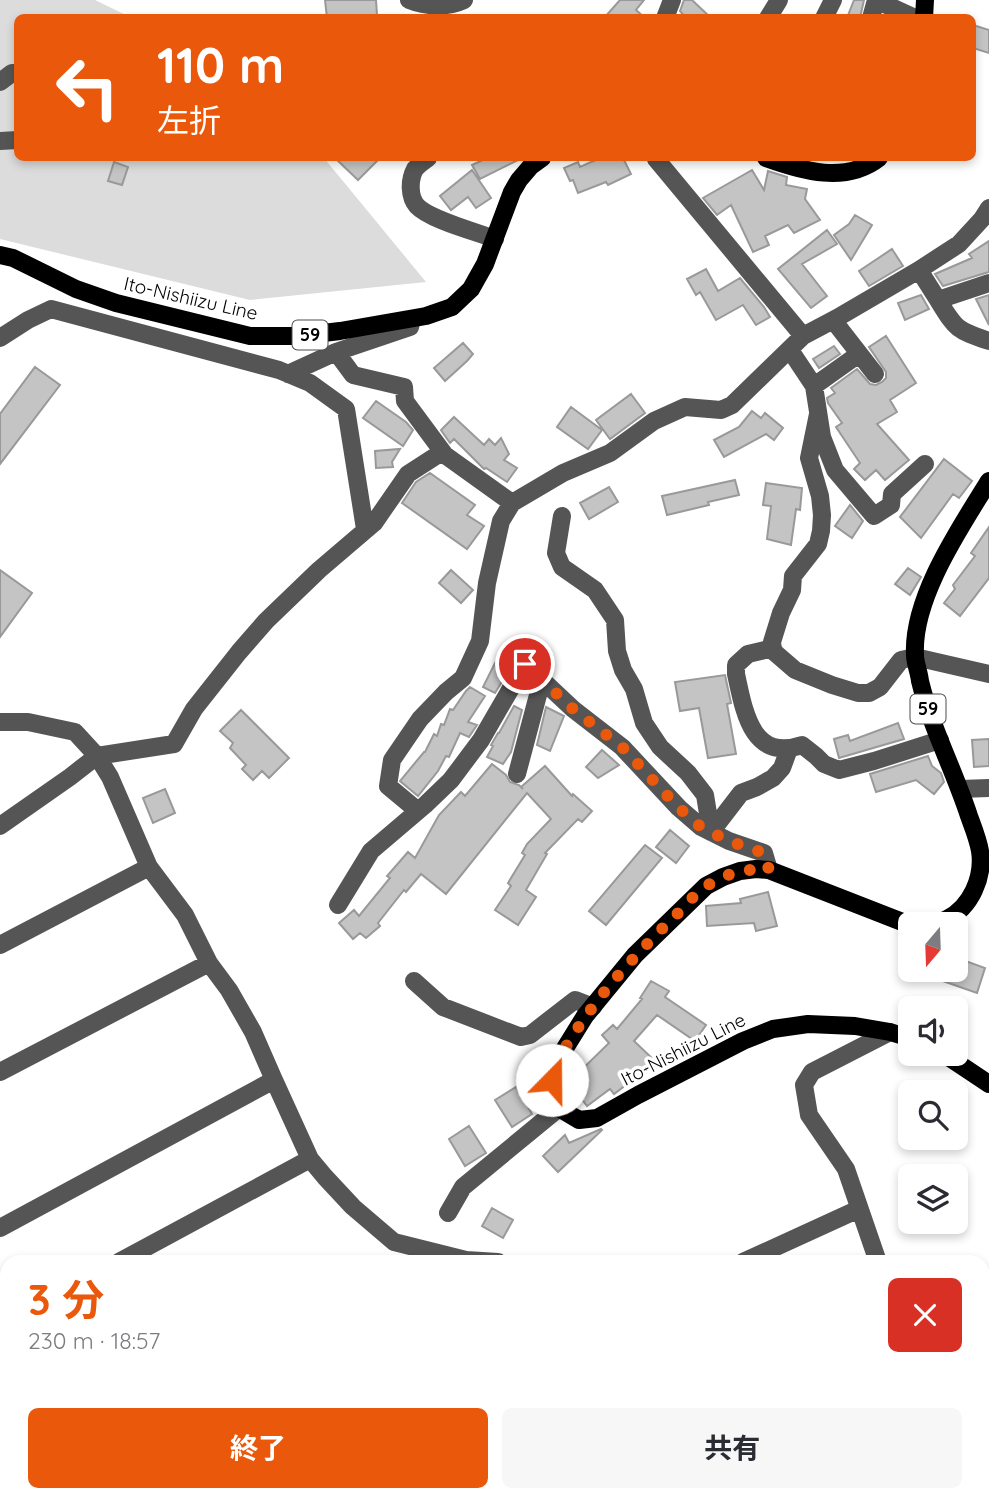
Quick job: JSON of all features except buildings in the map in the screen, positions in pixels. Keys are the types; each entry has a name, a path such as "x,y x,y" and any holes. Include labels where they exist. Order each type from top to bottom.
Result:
{"main road":[{"name":"Ito-Nishiizu Line","path":"0,255 13,258 76,289 116,303 250,336 298,336 412,319 452,307 462,299 485,264 512,192 519,180 538,161"},
{"path":"775,161 820,173 856,170 874,161"},
{"name":"59","path":"956,912 973,894 979,874 980,853 960,789 925,697 915,657 918,621 926,594 963,522 989,481"},
{"path":"559,1108 552,1080 554,1066 593,1007 635,955 706,886 740,871 769,870 898,920"},
{"name":"Ito-Nishiizu Line","path":"559,1108 579,1120 597,1118 743,1041 773,1029 808,1024 855,1026 898,1034"},
{"path":"962,1066 989,1084"}],"street":[{"path":"409,0 430,6 464,0"},
{"path":"872,14 876,0 906,14"},
{"path":"419,14 430,6"},
{"path":"425,161 415,170 411,183 417,206 430,215 495,239"},
{"path":"658,161 803,336"},
{"path":"418,811 388,786 392,760 420,719 463,678 480,641 487,583 501,521 512,503 563,473 610,453 654,421 685,407 721,410 732,405 803,336 959,244 989,208"},
{"path":"919,270 954,325 964,333 989,341"},
{"path":"938,300 989,283"},
{"path":"0,338 51,309 288,374 310,383 346,409 365,530"},
{"path":"288,374 336,352 410,327 412,319"},
{"path":"833,320 875,374"},
{"path":"790,350 814,386 821,437 835,470 874,516 891,505 892,494 925,464"},
{"path":"336,352 353,375 404,387 405,401 442,452 512,503"},
{"path":"814,386 859,354"},
{"path":"818,414 809,458 820,496 821,531 818,544 793,576 792,590 772,642 773,651 795,670 858,693 880,687 901,660 915,657 989,674"},
{"path":"0,826 97,756 174,744 194,709 266,621 373,523 408,474 442,452"},
{"path":"562,516 556,553 562,567 595,590 615,620 617,651 623,670 634,689 644,723 660,747 688,773 705,795 711,832"},
{"path":"773,648 748,654 736,665 749,725 764,742 780,749 802,745 824,764 839,770 940,740"},
{"path":"338,905 371,851 451,780 481,740 525,664 573,709 622,747 679,808 701,827 729,841 764,853 769,870"},
{"path":"517,774 542,680"},
{"path":"0,722 29,722 75,732 97,756 110,777 149,867 185,915 209,963 247,1021 310,1159 353,1207 394,1242 448,1255"},
{"path":"711,832 741,793 757,788 773,778 782,768 789,749"},
{"path":"960,789 989,788"},
{"path":"0,945 149,867"},
{"path":"0,1072 209,963"},
{"path":"414,981 443,1007 521,1037 530,1035 575,1000 593,1007"},
{"path":"875,1255 846,1169 809,1115 804,1085 812,1072 890,1032"},
{"path":"0,1228 274,1080"},
{"path":"448,1213 463,1186 559,1108"},
{"path":"132,1255 310,1159"},
{"path":"758,1255 859,1209"}],"shaded area":[{"path":"0,0 95,0 124,14 14,14 14,161 326,161 426,282 250,300 0,239"}],"route":[{"path":"525,664 573,709 622,747 679,808 701,827 729,841 764,853 769,870 740,871 723,877 706,886 670,920 635,955 585,1016 554,1066 552,1080"}]}
